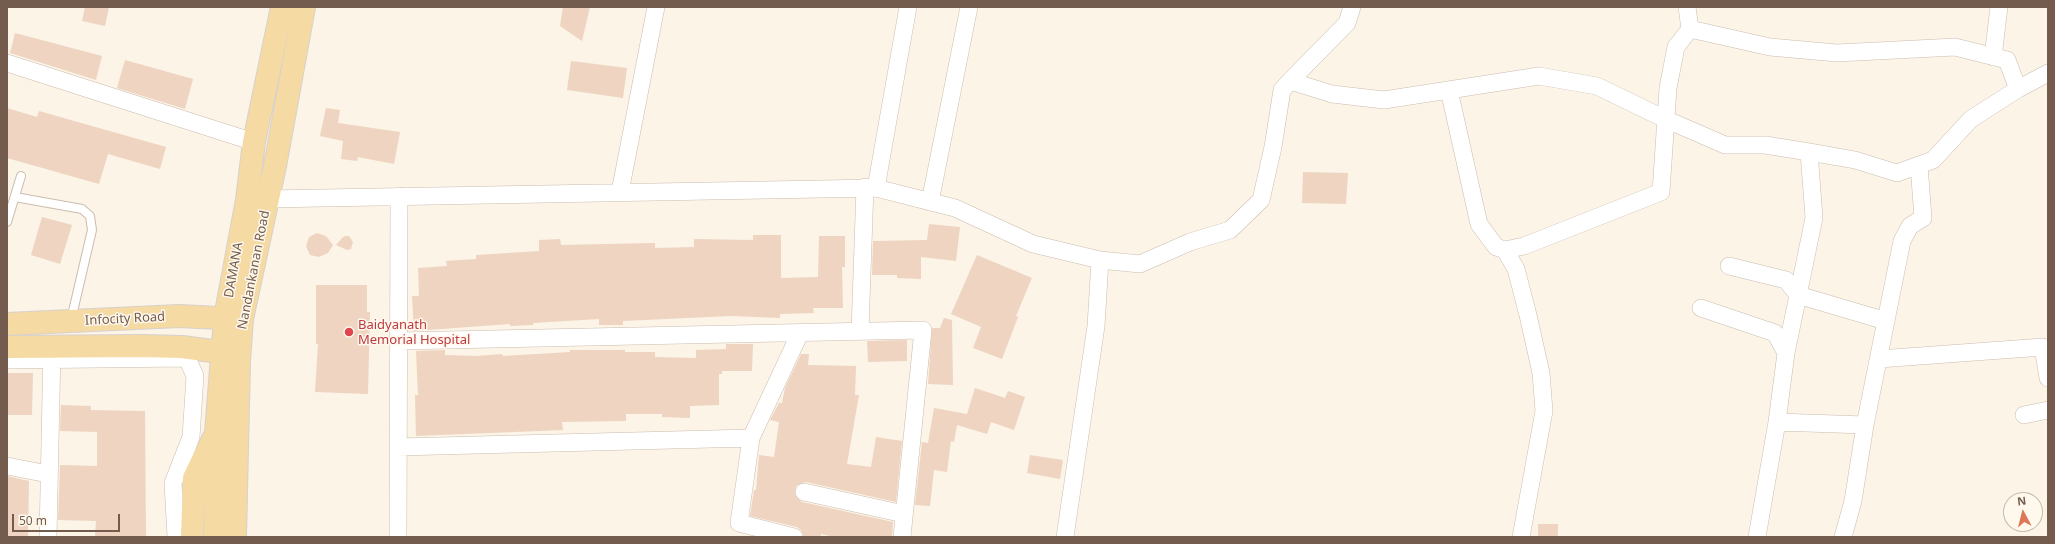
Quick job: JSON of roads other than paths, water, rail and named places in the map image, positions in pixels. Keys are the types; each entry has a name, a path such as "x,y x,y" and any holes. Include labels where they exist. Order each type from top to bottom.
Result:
{"main road":[{"name":"DAMANA","path":"215,537 216,433 231,354 254,142 282,7"},
{"name":"Nandankanan Road","path":"234,319 268,199 304,7"},
{"path":"273,56 295,59"},
{"name":"Infocity Road","path":"7,324 179,316 234,319"},
{"name":"Infocity Road","path":"7,347 52,353 174,347 231,354"},
{"path":"231,354 236,463 235,537"},
{"path":"192,537 194,478 216,433"}],"street":[{"path":"620,192 656,7"},
{"path":"860,331 871,187 908,7"},
{"path":"930,202 969,7"},
{"path":"268,199 871,187 955,208 1033,244 1100,260 1140,264 1190,242 1230,230 1261,200 1273,147 1282,90 1347,23 1352,7"},
{"path":"1449,90 1479,224 1496,247 1506,250 1524,246 1661,192 1665,119 1676,47 1690,29 1687,7"},
{"path":"1993,57 1999,7"},
{"path":"1690,29 1770,47 1837,53 1955,48 2007,60 2018,88"},
{"path":"7,63 254,142"},
{"path":"1290,81 1332,94 1384,100 1539,76 1597,86 1665,119 1725,145 1765,145 1809,152 1856,160 1897,173 1934,160 1971,119 2018,88 2048,73"},
{"path":"1757,537 1786,353 1814,218 1809,152"},
{"path":"1843,537 1853,501 1865,425 1902,241 1910,226 1923,218 1919,165"},
{"path":"398,196 398,537"},
{"path":"1506,250 1516,269 1528,315 1541,373 1544,411 1521,537"},
{"path":"1064,537 1096,326 1100,260"},
{"path":"1729,266 1786,280 1798,295 1886,321"},
{"path":"1701,308 1775,332 1786,353"},
{"path":"398,342 923,330 902,537"},
{"path":"794,537 739,523 751,438 800,333"},
{"path":"1879,360 2044,348 2048,374"},
{"path":"48,537 48,474 52,353"},
{"path":"7,360 52,353 187,358 195,376 191,437 173,482 176,537"},
{"path":"2024,415 2048,410"},
{"path":"1776,422 1865,425"},
{"path":"398,447 751,438"},
{"path":"7,466 48,474"},
{"path":"804,492 904,514"}],"lane":[{"path":"7,222 21,176"},
{"path":"14,197 82,209 90,216 92,230 70,321"}],"place":[{"name":"Baidyanath Memorial Hospital","path":"349,332"}]}
